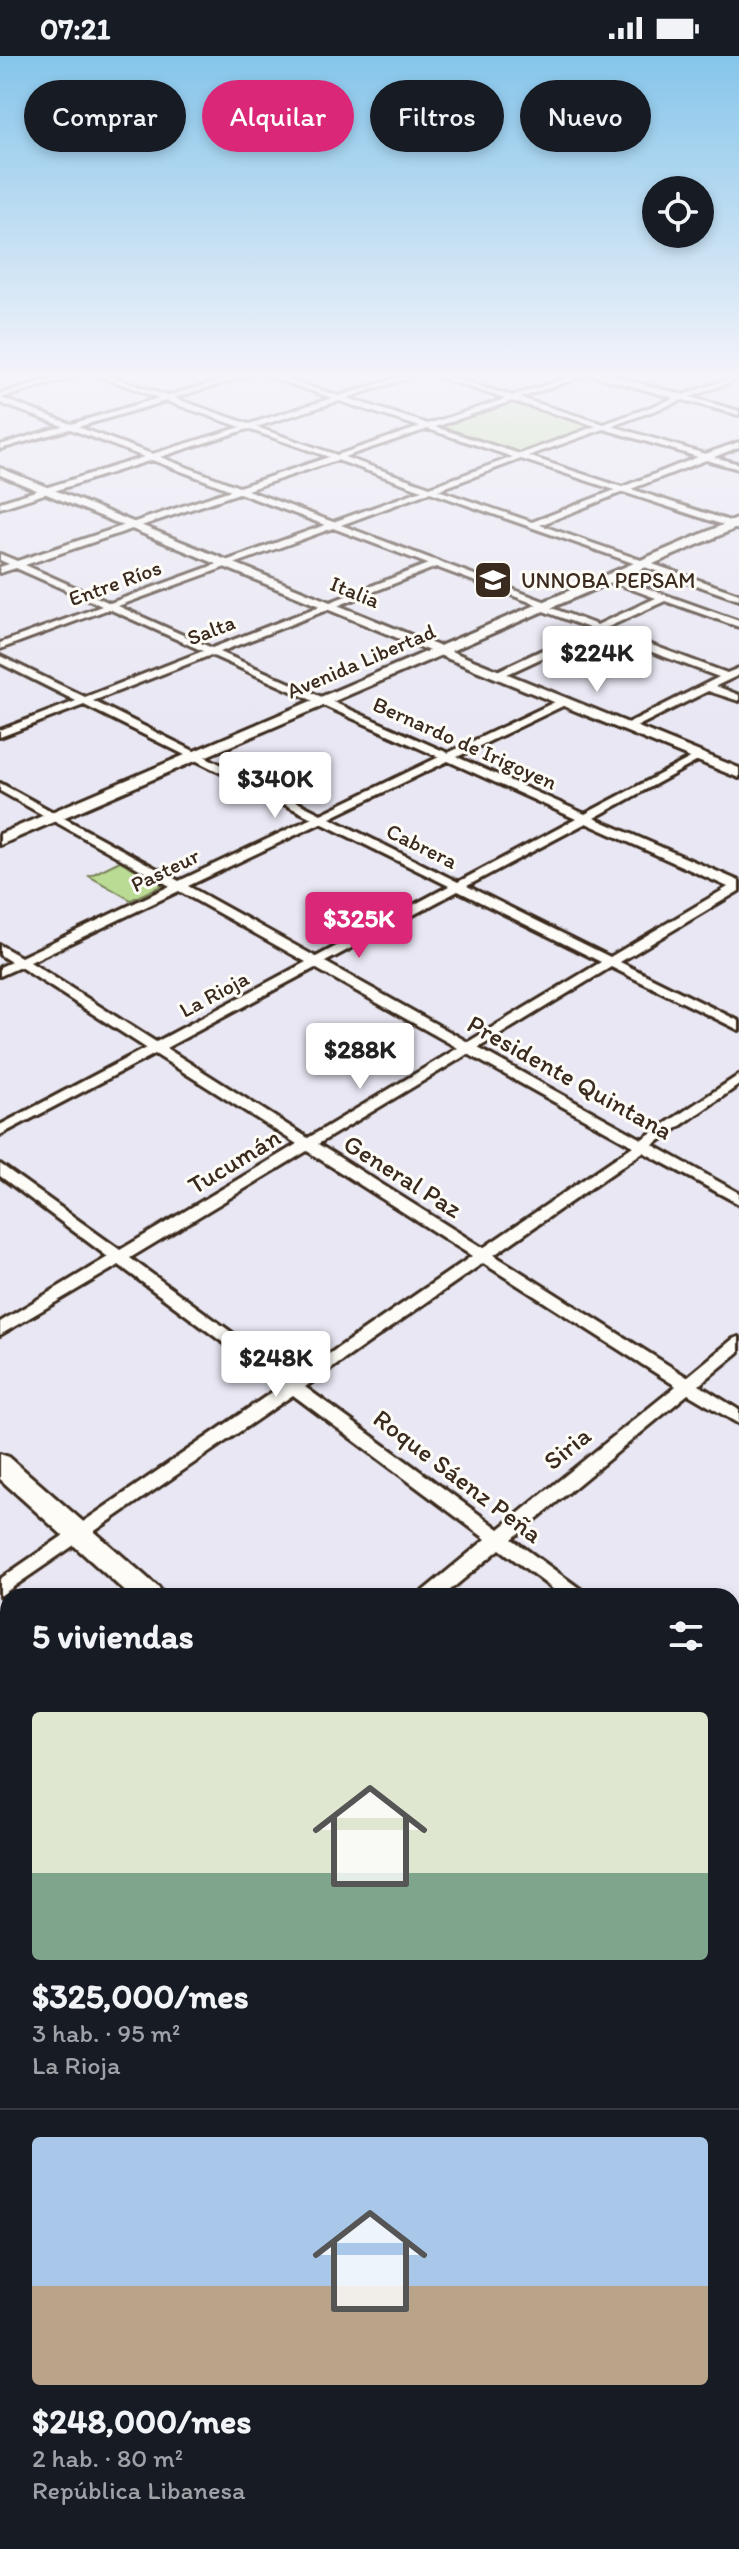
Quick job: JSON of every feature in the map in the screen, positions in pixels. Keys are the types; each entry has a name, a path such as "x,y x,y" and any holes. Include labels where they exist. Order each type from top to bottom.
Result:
{"main road":[{"name":"Avenida Libertad","path":"0,840 737,524"},
{"path":"0,1464 140,1588"}],"street":[{"path":"532,525 622,489"},
{"path":"624,489 737,524"},
{"path":"0,505 46,490"},
{"name":"Italia","path":"46,490 739,773"},
{"path":"0,570 239,490 728,677"},
{"path":"430,490 737,594"},
{"name":"Entre Ríos","path":"0,646 430,490"},
{"name":"Bernardo de Irigoyen","path":"0,557 738,886"},
{"name":"Salta","path":"0,734 436,564"},
{"path":"610,578 739,624"},
{"path":"721,600 737,594"},
{"path":"499,674 665,597"},
{"path":"700,610 710,605"},
{"name":"Cabrera","path":"0,659 739,1026"},
{"path":"628,727 739,671"},
{"path":"708,687 739,698"},
{"name":"Pasteur","path":"0,972 565,701"},
{"name":"La Rioja","path":"0,1131 700,757"},
{"name":"Presidente Quintana","path":"0,786 739,1199"},
{"name":"Tucumán","path":"0,1329 738,886"},
{"name":"General Paz","path":"0,949 739,1418"},
{"path":"1,1588 739,1079"},
{"name":"Roque Sáenz Peña","path":"0,1169 565,1588"},
{"name":"Siria","path":"440,1588 739,1343"}],"green space":[{"path":"120,861 163,885 131,900 89,876"}],"place":[{"name":"UNNOBA PEPSAM","path":"493,580"}]}
